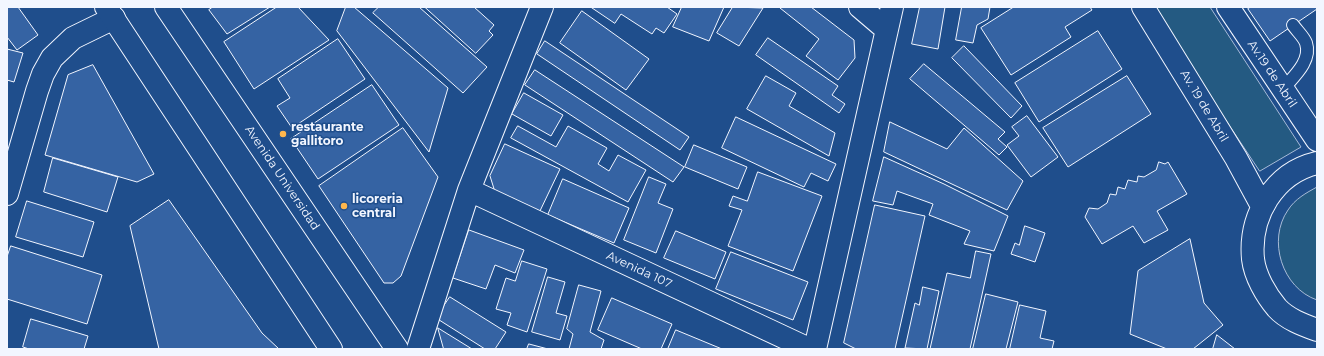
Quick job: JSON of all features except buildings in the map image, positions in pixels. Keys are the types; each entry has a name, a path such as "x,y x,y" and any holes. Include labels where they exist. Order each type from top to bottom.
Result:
{"street":[{"name":"Avenida Universidad","path":"166,7 397,349"},
{"path":"418,349 468,190 542,7"},
{"path":"860,7 887,30"},
{"path":"815,349 892,7"},
{"name":"Av. 19 de Abril","path":"1143,7 1236,158 1262,206"},
{"name":"Av.19 de Abril","path":"1228,7 1317,140"},
{"path":"7,194 37,91 43,74 52,58 73,38 110,12 331,349"},
{"path":"1317,163 1291,174 1275,188 1262,206 1253,232 1253,260 1262,286 1278,308 1301,325 1317,330"},
{"name":"Avenida 107","path":"468,190 809,349"}],"lane":[{"path":"1283,89 1303,66 1306,56 1312,46 1294,25"}],"shaded area":[{"path":"1151,7 1210,7 1301,147 1260,171"},
{"path":"1317,187 1317,300 1305,294 1295,285 1287,274 1282,262 1279,248 1279,235 1282,222 1291,206 1297,199"}],"place":[{"name":"restaurante gallitoro","path":"283,134"},
{"name":"licoreria central","path":"344,206"}]}
